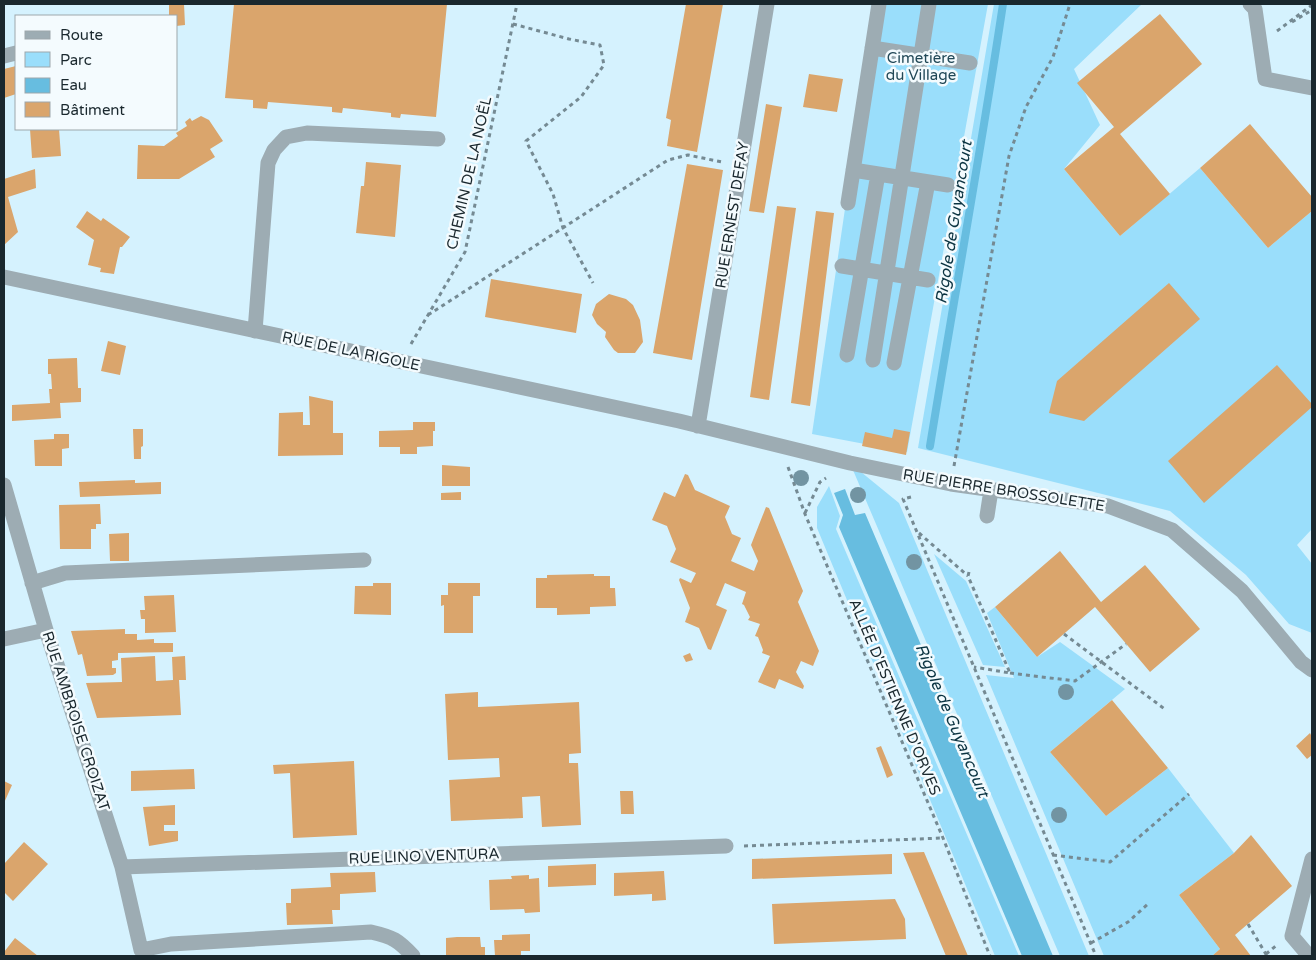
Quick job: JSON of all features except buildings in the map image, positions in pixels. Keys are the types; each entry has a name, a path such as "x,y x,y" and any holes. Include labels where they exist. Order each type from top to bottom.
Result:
{"street":[{"name":"RUE ERNEST DEFAY","path":"698,426 767,4"},
{"path":"848,203 879,4"},
{"path":"873,360 929,4"},
{"path":"1250,4 1255,9 1265,79 1312,88"},
{"path":"872,48 970,63"},
{"path":"256,331 268,163 274,150 286,137 307,133 438,139"},
{"path":"853,170 948,185"},
{"path":"847,355 878,174"},
{"path":"894,363 928,182"},
{"path":"842,266 928,280"},
{"name":"RUE DE LA RIGOLE","path":"4,277 698,426"},
{"name":"RUE PIERRE BROSSOLETTE","path":"698,426 850,463 951,484 1108,506 1172,530 1242,591 1300,662 1312,670"},
{"name":"RUE AMBROISE CROIZAT","path":"4,485 46,630 122,867 142,954"},
{"path":"988,516 991,490"},
{"path":"32,583 65,573 364,560"},
{"path":"4,638 46,630"},
{"name":"RUE LINO VENTURA","path":"122,867 726,846"},
{"path":"1309,956 1292,936 1312,858"},
{"path":"142,954 171,944 371,932 390,936 402,944 413,956"}],"path":[{"name":"CHEMIN DE LA NOËL","path":"401,362 465,252 517,4"},
{"path":"951,484 1009,156 1026,106 1053,57 1070,4"},
{"path":"1312,5 1275,33 1312,10"},
{"path":"513,24 600,45 604,65 581,97 526,141 553,194 563,228 593,283"},
{"path":"428,316 668,160 688,155 740,165"},
{"name":"ALLÉE D'ESTIENNE D'ORVES","path":"780,446 805,514 943,838 990,956"},
{"path":"919,494 903,500 1096,956"},
{"path":"916,531 969,574 1010,673"},
{"path":"1064,634 1166,710"},
{"path":"974,667 1075,681 1126,644"},
{"path":"1053,855 1110,862 1189,794"},
{"path":"726,846 943,838"},
{"path":"1090,943 1128,922 1148,904"},
{"path":"1248,924 1266,955 1278,944"}],"green space":[{"name":"Cimetière du Village","path":"875,4 988,4 907,452 812,434"},
{"path":"994,4 1142,4 1074,69 1100,125 1064,169 1120,236 1200,168 1268,248 1312,211 1312,529 1297,545 1312,564 1312,633 1289,624 1246,575 1170,511 918,448"},
{"path":"850,463 899,503 1089,956 1060,956"},
{"path":"829,486 840,516 836,529 1019,956 995,956 817,528 817,507"},
{"path":"934,554 966,581 1005,667 983,665"},
{"path":"995,607 1037,657 1060,642 1125,689 1050,752 1106,816 1168,768 1234,853 1179,895 1220,949 1212,956 1104,956 986,675 1014,678 987,613"}],"water":[{"path":"845,489 855,515 865,513 1053,956 1022,956 839,527 843,515 834,493"}],"waterway":[{"name":"Rigole de Guyancourt","path":"930,446 1003,4"}]}
